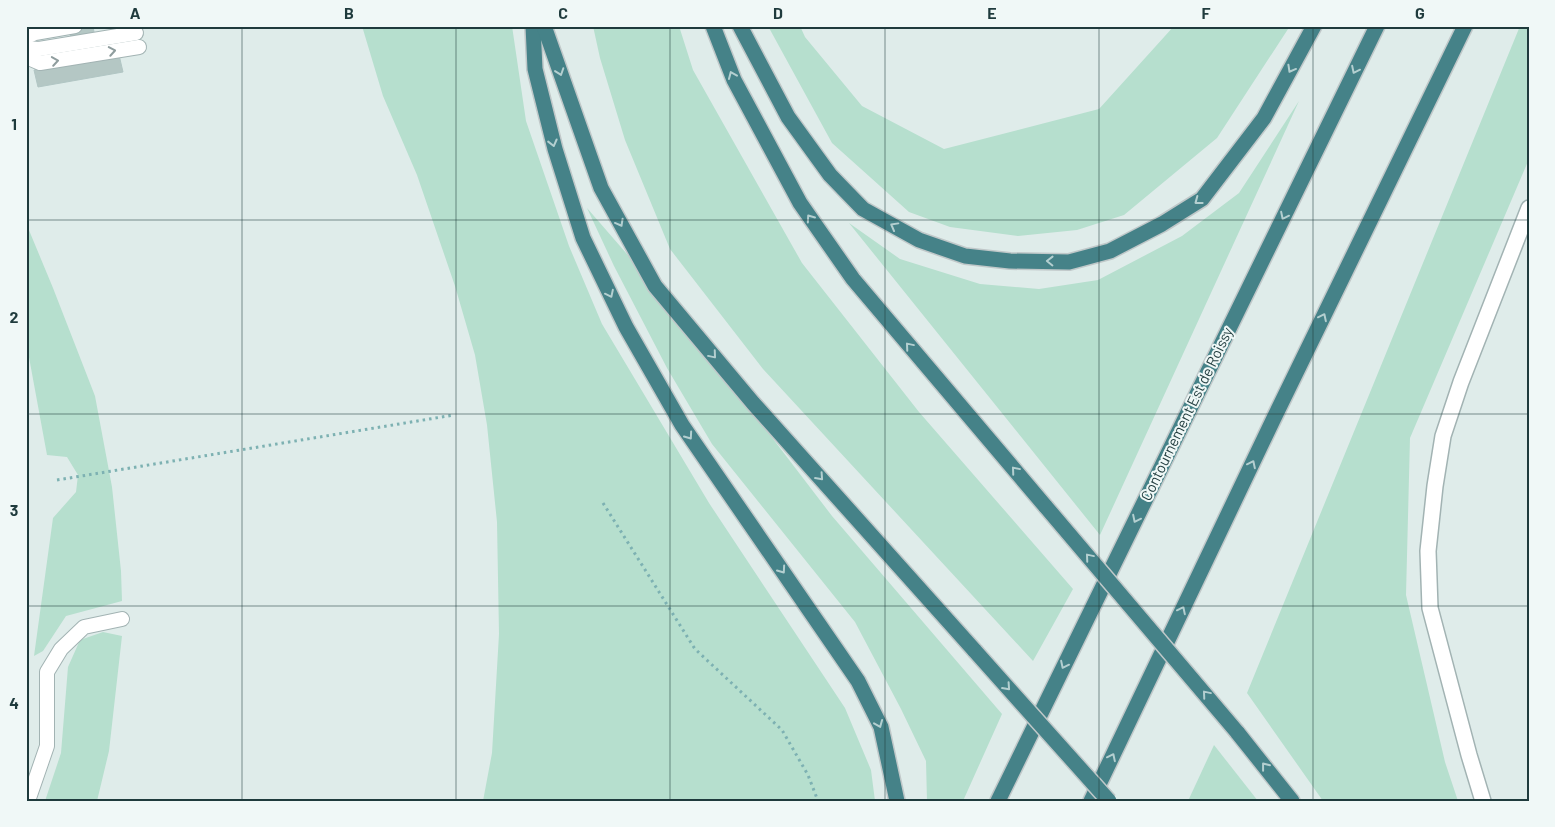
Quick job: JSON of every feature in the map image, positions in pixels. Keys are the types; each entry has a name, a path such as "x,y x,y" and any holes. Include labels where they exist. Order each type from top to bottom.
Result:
{"highway":[{"path":"533,26 535,70 555,149 583,238 626,327 682,425 858,681 882,727 897,801"},
{"path":"544,26 601,188 655,286 753,403 1109,801"},
{"path":"713,26 734,80 800,203 847,272 1237,732 1292,801"},
{"path":"740,26 788,117 830,175 863,209 919,240 965,256 1010,261 1069,262 1110,251 1162,224 1202,199 1264,118 1314,26"},
{"name":"Contournement Est de Roissy","path":"998,801 1377,26"},
{"path":"1090,801 1465,26"}],"street":[{"path":"1483,801 1430,608 1428,551 1443,436 1465,372 1529,208"}],"lane":[{"path":"26,37 36,33 75,26"},
{"path":"26,48 39,49 136,33"},
{"path":"26,57 40,63 139,46"},
{"path":"28,801 47,746 47,672 61,649 84,627 122,619"}],"path":[{"path":"57,480 454,415"},
{"path":"604,504 695,649 782,730 808,775 818,801"}],"green space":[{"path":"362,26 512,26 526,121 569,246 602,324 709,503 845,708 871,770 875,801 483,801 492,753 499,634 497,522 487,425 475,355 455,286 417,175 383,96"},
{"path":"593,26 679,26 693,70 802,263 919,412 1073,589 1033,661 763,369 670,249 625,140 600,58"},
{"path":"768,26 800,26 805,37 862,106 944,149 1099,109 1174,26 1290,26 1217,138 1124,215 1077,230 1018,236 950,227 909,212 832,143"},
{"path":"1520,26 1529,26 1529,159 1410,438 1406,595 1445,762 1458,801 1323,801 1247,693"},
{"path":"1299,101 1100,535 849,223 900,259 980,284 1039,289 1098,280 1182,236 1239,193"},
{"path":"587,208 666,299 832,516 1002,714 963,801 927,801 926,761 855,622 712,444 667,368 614,266"},
{"path":"26,223 95,396 112,487 121,571 122,601 66,616 43,651 34,656 53,518 76,492 78,475 67,457 47,455 26,341"},
{"path":"103,632 122,636 109,751 97,801 45,801 61,753 68,667 80,640"},
{"path":"1214,745 1258,801 1188,801"}],"building":[{"path":"69,26 93,26 98,57 74,61"},
{"path":"119,55 123,72 38,87 34,70"}]}
